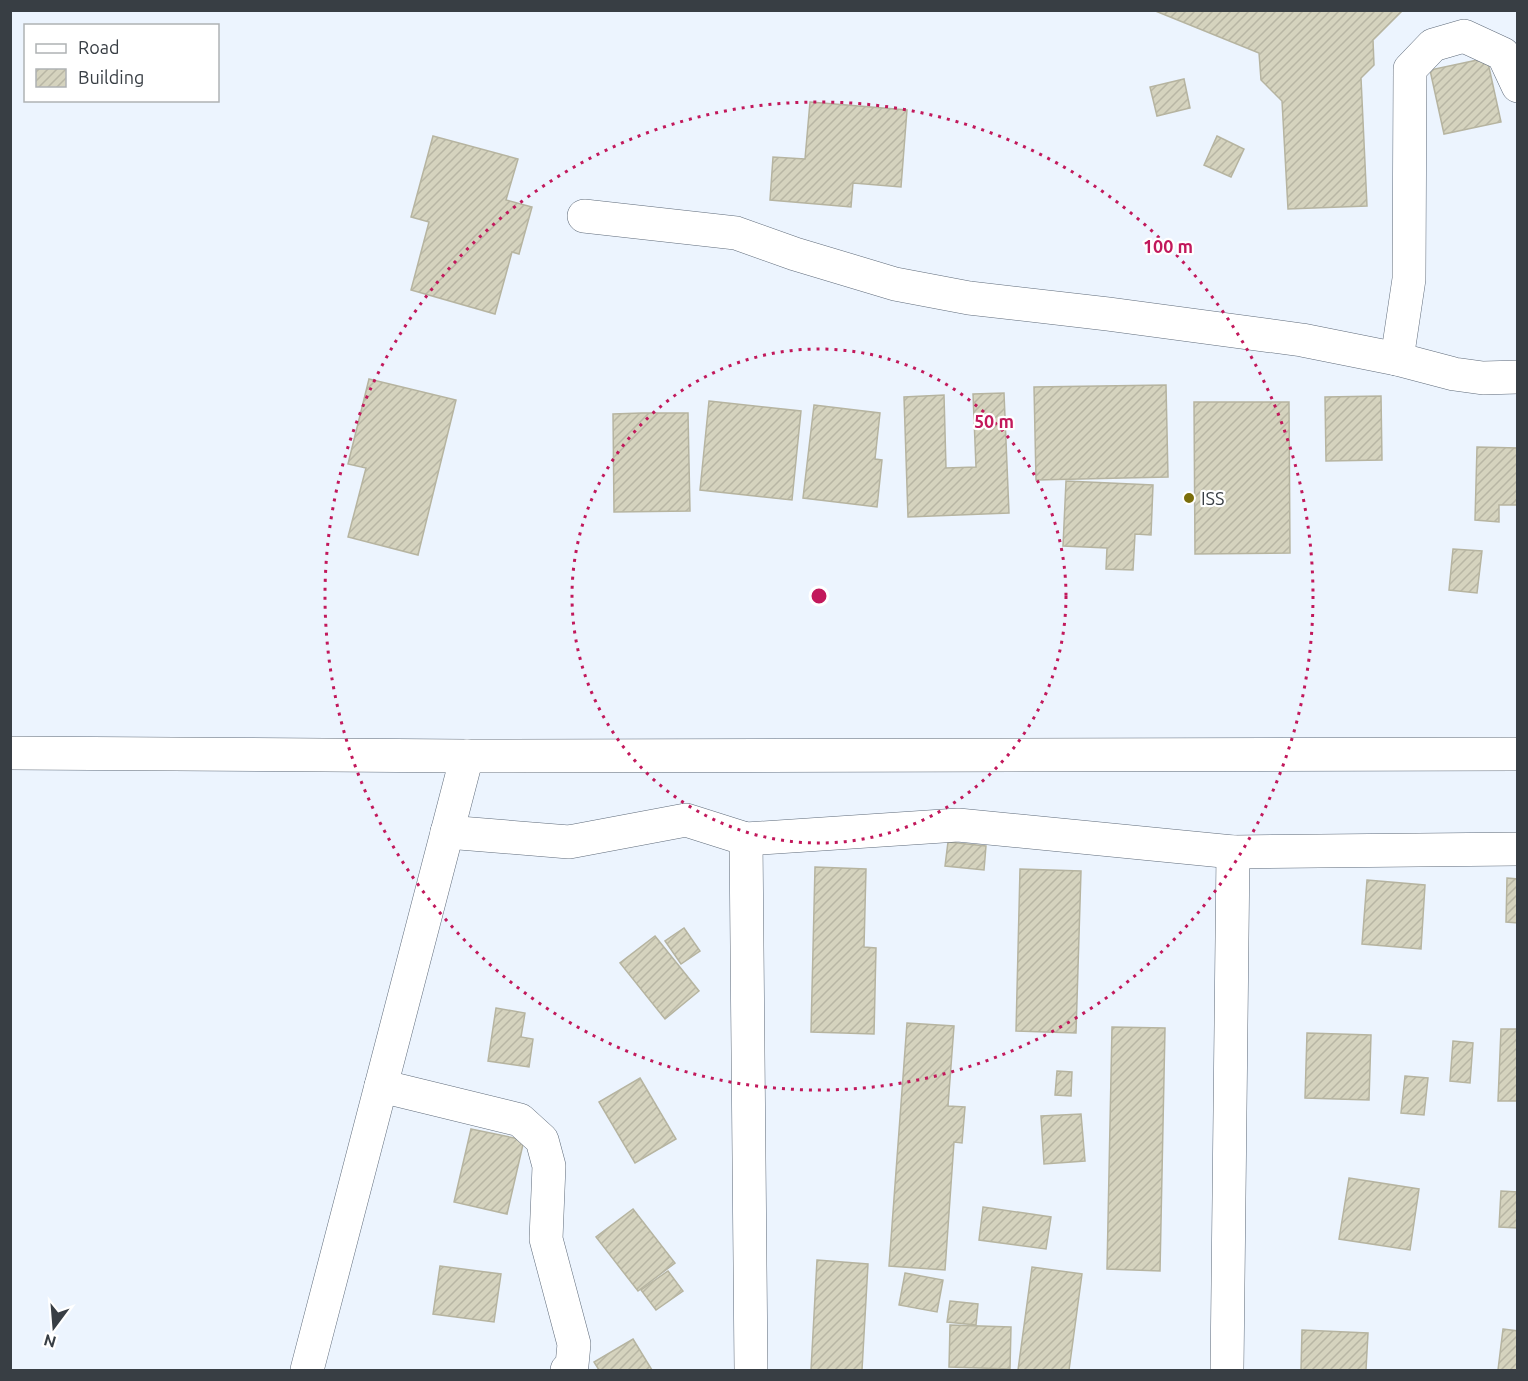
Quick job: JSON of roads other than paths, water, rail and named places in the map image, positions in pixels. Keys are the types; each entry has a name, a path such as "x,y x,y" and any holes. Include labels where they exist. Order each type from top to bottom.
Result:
{"street":[{"path":"1397,359 1409,279 1410,69 1433,45 1464,36 1503,54 1518,86"},
{"path":"584,216 736,233 795,254 895,284 969,298 1302,340 1397,359 1454,374 1483,378 1518,377"},
{"path":"10,753 467,756 1518,754"},
{"path":"307,1371 467,756"},
{"path":"447,832 569,842 686,820 746,839 958,825 1233,852 1518,849"},
{"path":"746,839 751,1371"},
{"path":"1227,1371 1233,852"},
{"path":"381,1086 520,1119 542,1140 549,1166 546,1239 574,1344 572,1365 567,1371"}],"place":[{"name":"ISS","path":"1189,498"}]}
